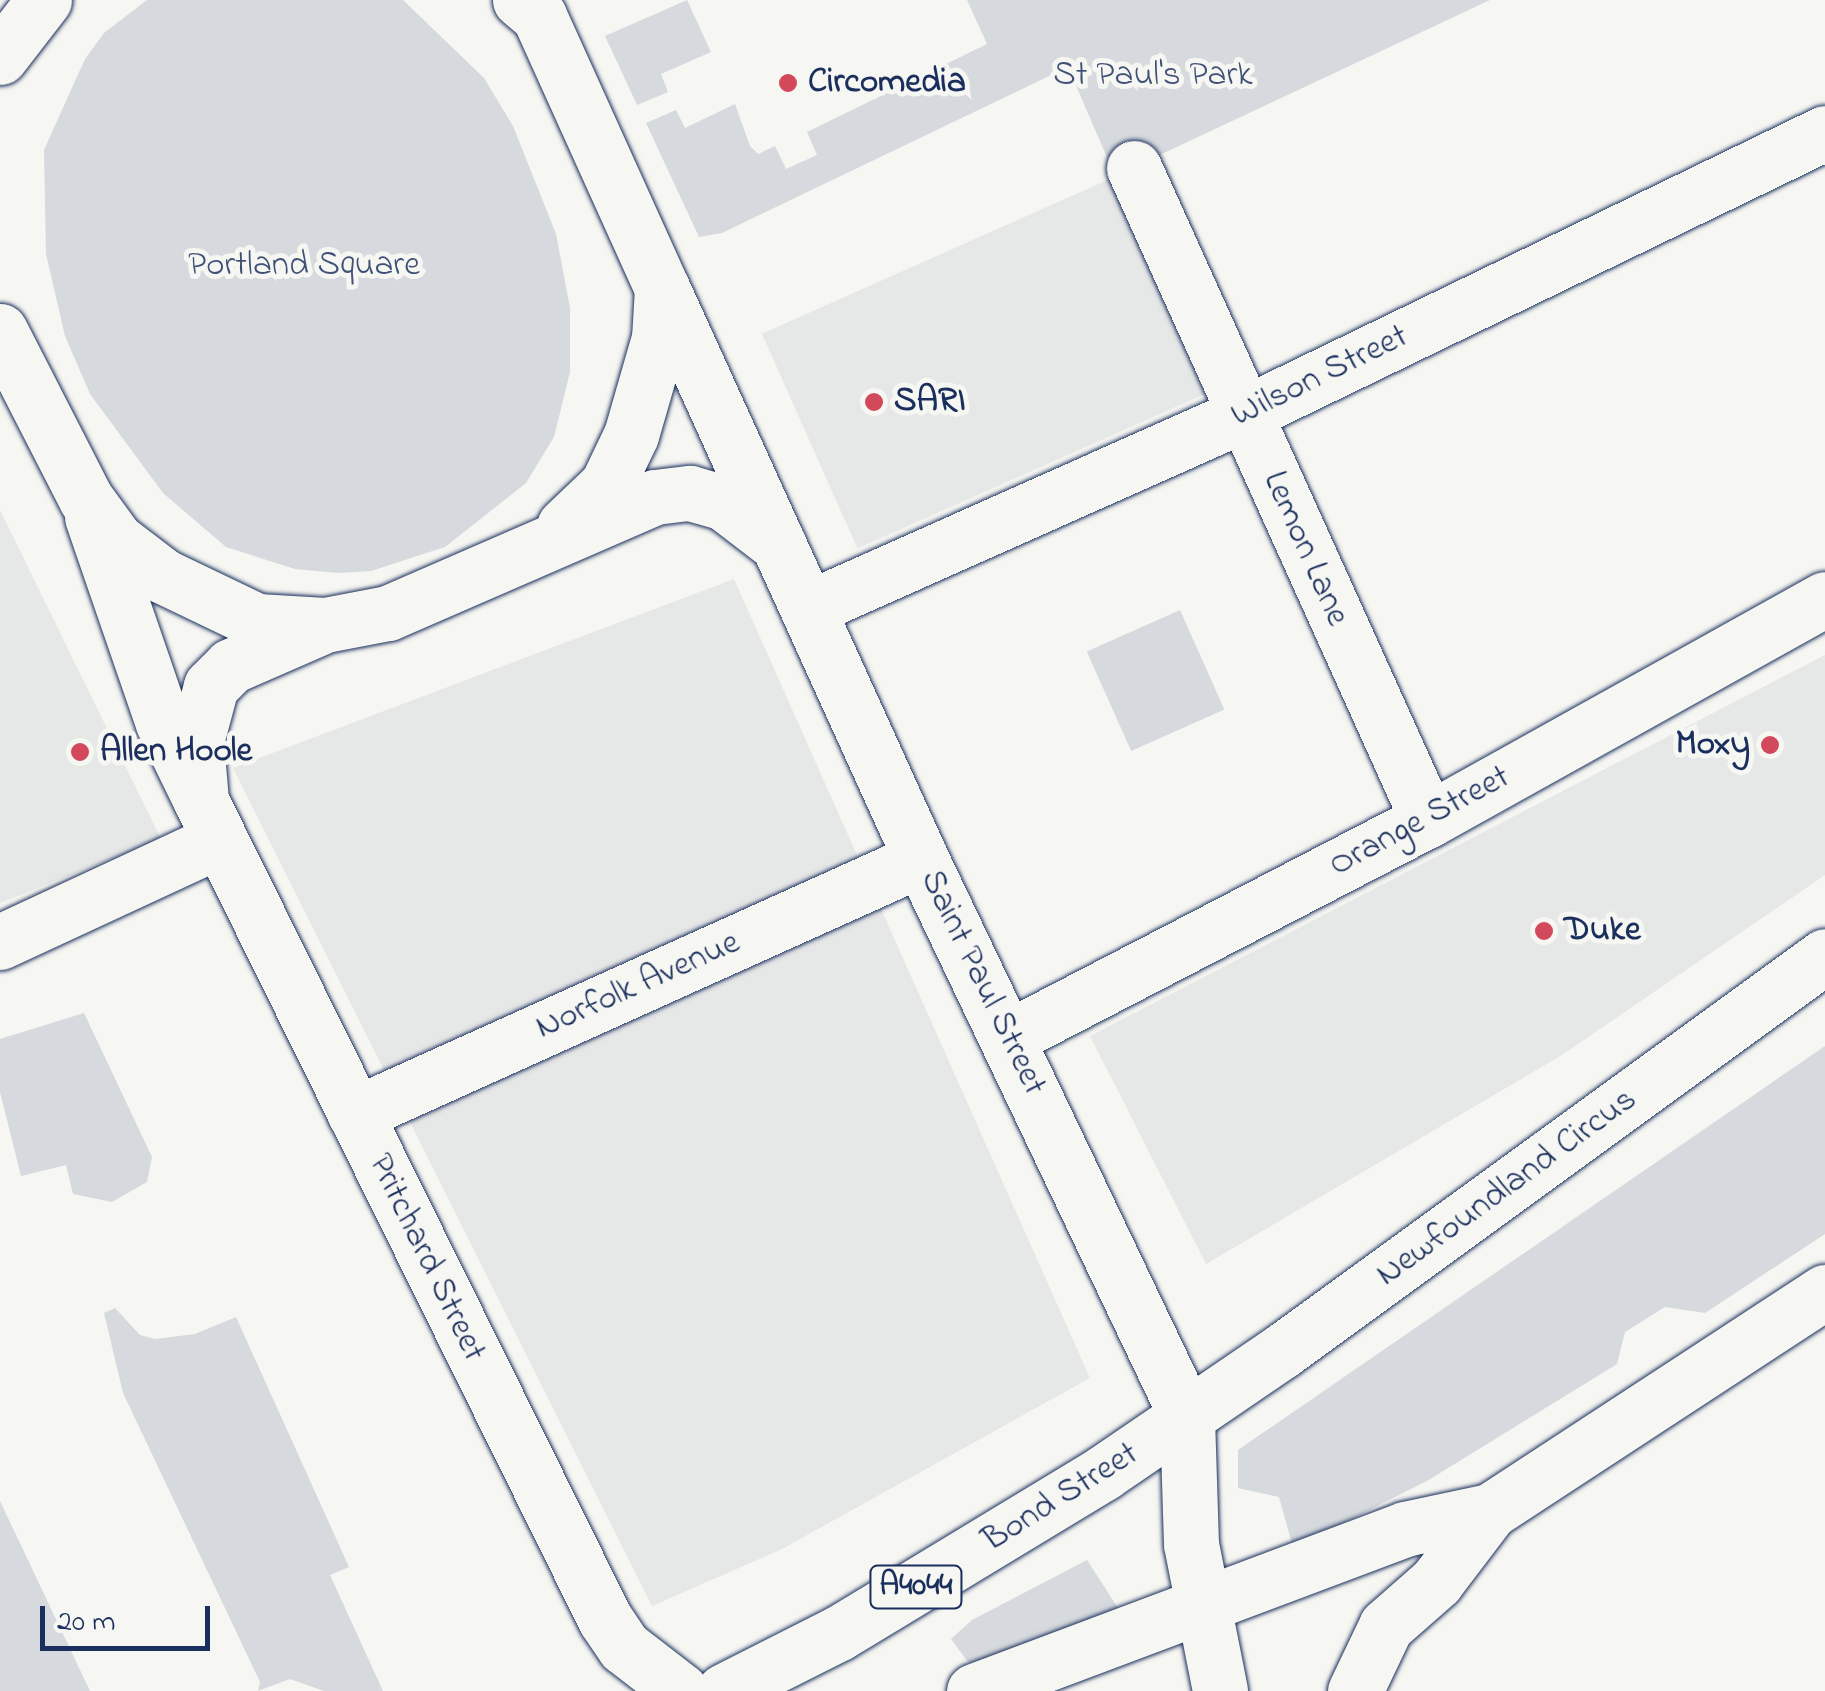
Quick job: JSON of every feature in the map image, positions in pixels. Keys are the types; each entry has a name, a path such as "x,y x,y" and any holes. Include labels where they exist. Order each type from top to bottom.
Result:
{"main road":[{"path":"0,14 30,0"},
{"path":"0,56 44,0"},
{"path":"530,5 781,546"},
{"name":"Wilson Street","path":"809,608 1244,414 1825,132"},
{"name":"Lemon Lane","path":"1134,168 1428,820"},
{"path":"544,546 607,485 632,435 659,338 662,288"},
{"path":"0,330 14,397 116,540 210,602 256,621 326,624 388,613 655,497 690,493 754,521 781,546"},
{"path":"86,499 163,722 210,820"},
{"name":"Saint Paul Street","path":"781,546 921,858 1011,1036 1186,1417"},
{"name":"Orange Street","path":"1011,1036 1428,820 1825,599"},
{"path":"210,820 196,742 211,686 231,666 326,624"},
{"path":"0,942 210,820"},
{"name":"Pritchard Street","path":"210,820 605,1619 624,1647 680,1691"},
{"name":"Norfolk Avenue","path":"354,1114 921,858"},
{"name":"Newfoundland Circus","path":"1186,1417 1825,956"},
{"path":"1355,1691 1386,1626 1436,1582 1490,1511 1825,1292"},
{"path":"1186,1417 1184,1473 1199,1602 1220,1691"},
{"name":"Bond Street","path":"724,1691 840,1633 1186,1417"},
{"path":"974,1691 1199,1602 1405,1529 1490,1511"}],"shaded area":[{"path":"1141,165 1237,380 857,548 762,334"},
{"path":"0,510 161,839 0,903"},
{"path":"734,579 1090,1378 782,1549 652,1606 233,768"},
{"path":"1825,655 1825,875 1562,1055 1206,1264 1090,1036"}],"green space":[{"name":"Portland Square","path":"147,0 403,0 484,78 513,126 556,234 570,308 570,372 554,437 526,483 445,547 371,571 338,573 295,569 226,547 163,493 90,394 65,336 46,254 44,150 85,59 104,33"},
{"path":"687,0 711,52 661,74 668,92 637,105 605,36"},
{"name":"St Paul's Park","path":"967,0 1490,0 1115,176 1068,67 722,233 699,237 646,123 676,110 685,128 735,104 750,146 758,154 775,146 786,169 817,155 807,132 987,44"},
{"path":"1180,610 1224,710 1131,751 1087,651"},
{"path":"84,1013 152,1157 147,1182 112,1202 73,1194 66,1165 21,1176 0,1092 0,1039"},
{"path":"1825,1046 1825,1234 1705,1313 1665,1307 1625,1332 1617,1364 1427,1481 1321,1534 1292,1544 1279,1497 1238,1488 1238,1450"},
{"path":"115,1308 140,1335 155,1339 195,1334 236,1317 349,1567 330,1575 383,1691 324,1691 290,1679 258,1691 260,1682 123,1393 104,1313"},
{"path":"0,1501 90,1691 0,1691"},
{"path":"1087,1560 1118,1608 982,1663 968,1662 951,1639 972,1620"}],"place":[{"name":"Circomedia","path":"788,83"},
{"name":"SARI","path":"874,402"},
{"name":"Moxy","path":"1770,745"},
{"name":"Allen Hoole","path":"80,752"},
{"name":"Duke","path":"1544,931"}]}
